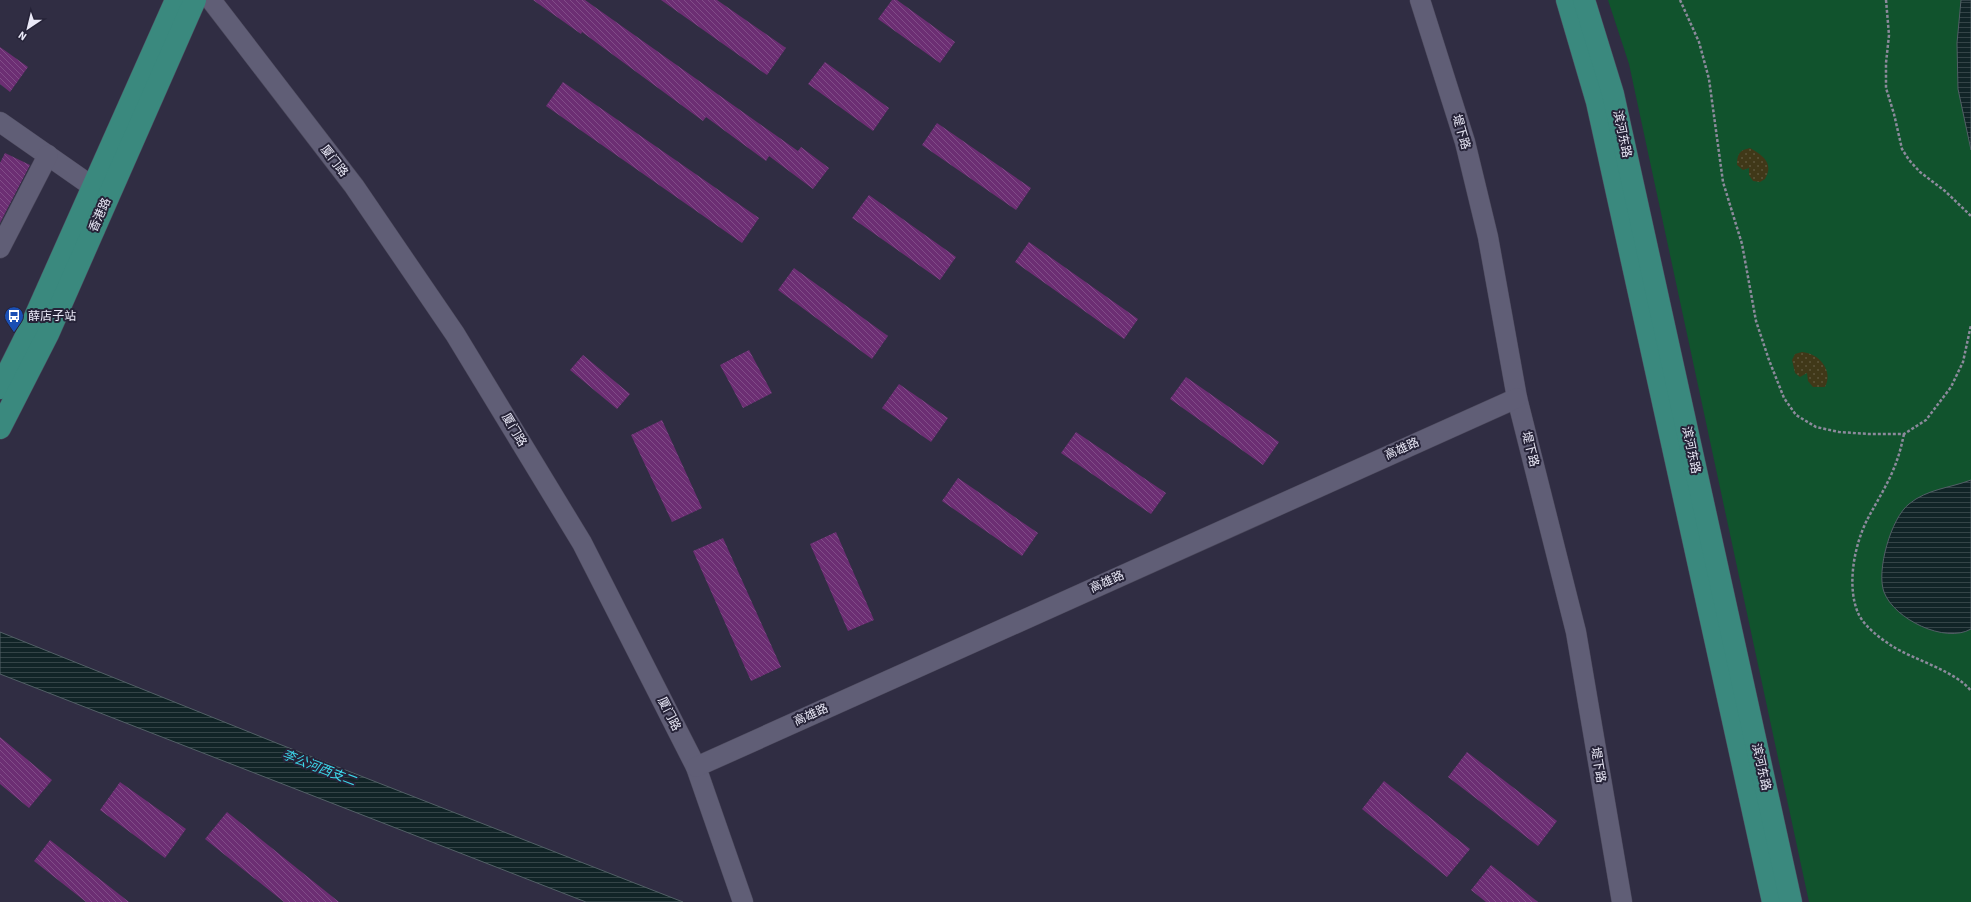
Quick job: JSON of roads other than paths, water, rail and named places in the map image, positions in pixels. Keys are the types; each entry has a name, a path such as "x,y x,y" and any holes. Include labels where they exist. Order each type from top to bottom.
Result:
{"main road":[{"name":"香港路","path":"0,388 30,328 176,0"},
{"name":"香港路","path":"0,428 48,334 195,0"},
{"name":"滨河东路","path":"1567,0 1597,102 1773,902"},
{"name":"滨河东路","path":"1584,0 1613,94 1791,902"}],"street":[{"name":"厦门路","path":"211,0 354,186 456,334 582,543 696,767 743,902"},
{"name":"堤下路","path":"1420,0 1465,142 1488,237 1517,398 1576,632 1622,902"},
{"path":"0,122 93,187"},
{"path":"0,248 48,156"},
{"name":"高雄路","path":"696,767 1517,398"}],"water":[{"path":"1961,0 1971,0 1971,150 1958,89 1957,43"},
{"path":"1971,480 1971,629 1960,633 1935,631 1909,620 1898,611 1884,592 1882,571 1887,545 1896,521 1902,511 1909,504 1923,495"},
{"name":"李公河西支二","path":"0,632 279,744 683,902 586,902 0,674"}],"place":[{"name":"薛店子站","path":"14,333"}]}
